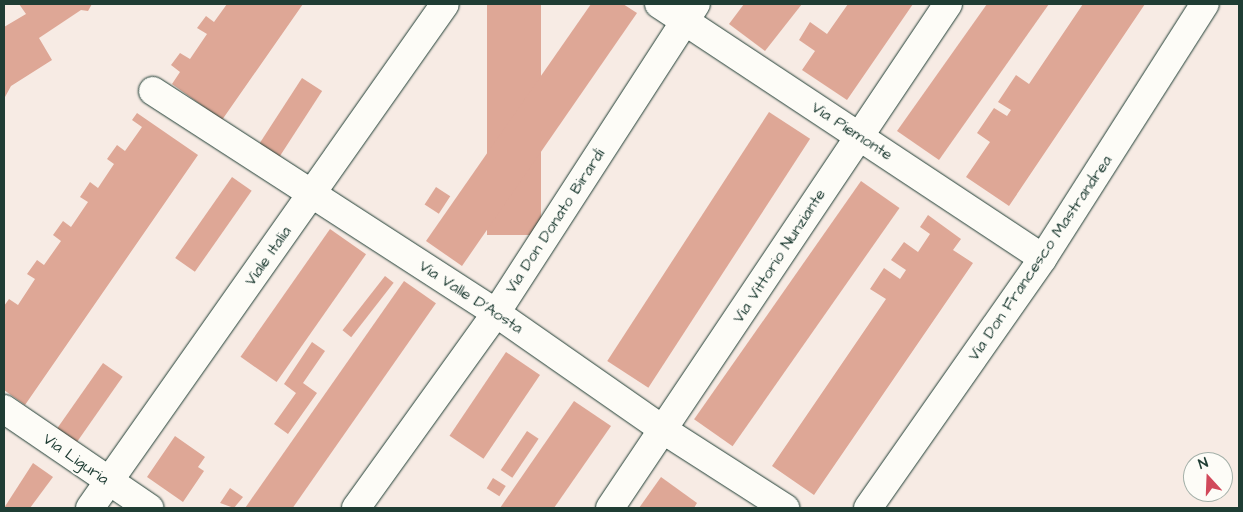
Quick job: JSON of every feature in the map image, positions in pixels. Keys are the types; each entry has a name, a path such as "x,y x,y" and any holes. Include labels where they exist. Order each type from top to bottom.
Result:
{"street":[{"name":"Viale Italia","path":"90,508 445,4"},
{"name":"Via Piemonte","path":"659,4 690,12 858,135 1044,258"},
{"name":"Via Vittorio Nunziante","path":"610,508 665,431 858,135 948,4"},
{"name":"Via Don Francesco Mastrandrea","path":"868,508 1044,258 1205,4"},
{"name":"Via Don Donato Birardi","path":"356,508 496,313 690,12"},
{"name":"Via Valle D'Aosta","path":"153,91 496,313 665,431 785,508"},
{"name":"Via Liguria","path":"4,409 108,482 149,508"}],"building":[{"path":"19,4 92,4 88,11 81,10 39,38 52,60 11,86 5,97 4,27 26,14"},
{"path":"227,4 303,4 222,120 172,84 180,72 171,65 180,53 190,59 207,34 197,28 206,16 214,22"},
{"path":"487,4 541,4 541,235 487,235"},
{"path":"591,4 623,4 637,13 462,266 426,241"},
{"path":"744,4 802,4 765,51 729,24"},
{"path":"848,4 913,4 847,100 802,70 815,51 799,40 810,22 827,34"},
{"path":"987,4 1049,4 939,160 897,131"},
{"path":"1083,4 1145,4 1009,206 966,177 990,142 977,133 994,108 1007,116 1011,110 998,102 1016,75 1029,84"},
{"path":"302,78 322,91 278,159 258,146"},
{"path":"769,112 810,139 648,388 607,361"},
{"path":"137,113 198,155 25,405 4,390 4,306 9,299 18,305 35,279 27,274 37,260 44,265 61,241 53,235 63,221 71,227 88,202 80,197 90,182 98,188 114,164 107,159 117,145 125,151 142,127 132,120"},
{"path":"232,177 252,191 195,272 175,258"},
{"path":"861,181 900,208 733,446 694,419"},
{"path":"436,187 450,196 439,214 425,205"},
{"path":"928,215 961,239 953,250 973,263 814,495 772,466 886,299 870,289 884,268 900,279 906,270 891,260 904,242 918,252 930,234 920,227"},
{"path":"330,229 366,254 277,382 241,357"},
{"path":"385,276 394,283 351,337 343,330"},
{"path":"404,281 436,303 293,508 245,508"},
{"path":"312,342 325,351 303,383 317,393 288,434 274,424 296,393 284,384"},
{"path":"506,352 540,375 484,459 450,436"},
{"path":"103,363 123,377 77,442 57,429"},
{"path":"574,401 611,426 554,508 500,508"},
{"path":"527,431 539,439 512,478 501,470"},
{"path":"175,436 205,457 198,467 204,471 183,502 147,477"},
{"path":"33,463 53,477 30,508 4,508"},
{"path":"661,477 697,503 694,508 639,508"},
{"path":"493,478 506,486 499,496 487,488"},
{"path":"230,488 243,497 234,508 220,503"}]}
